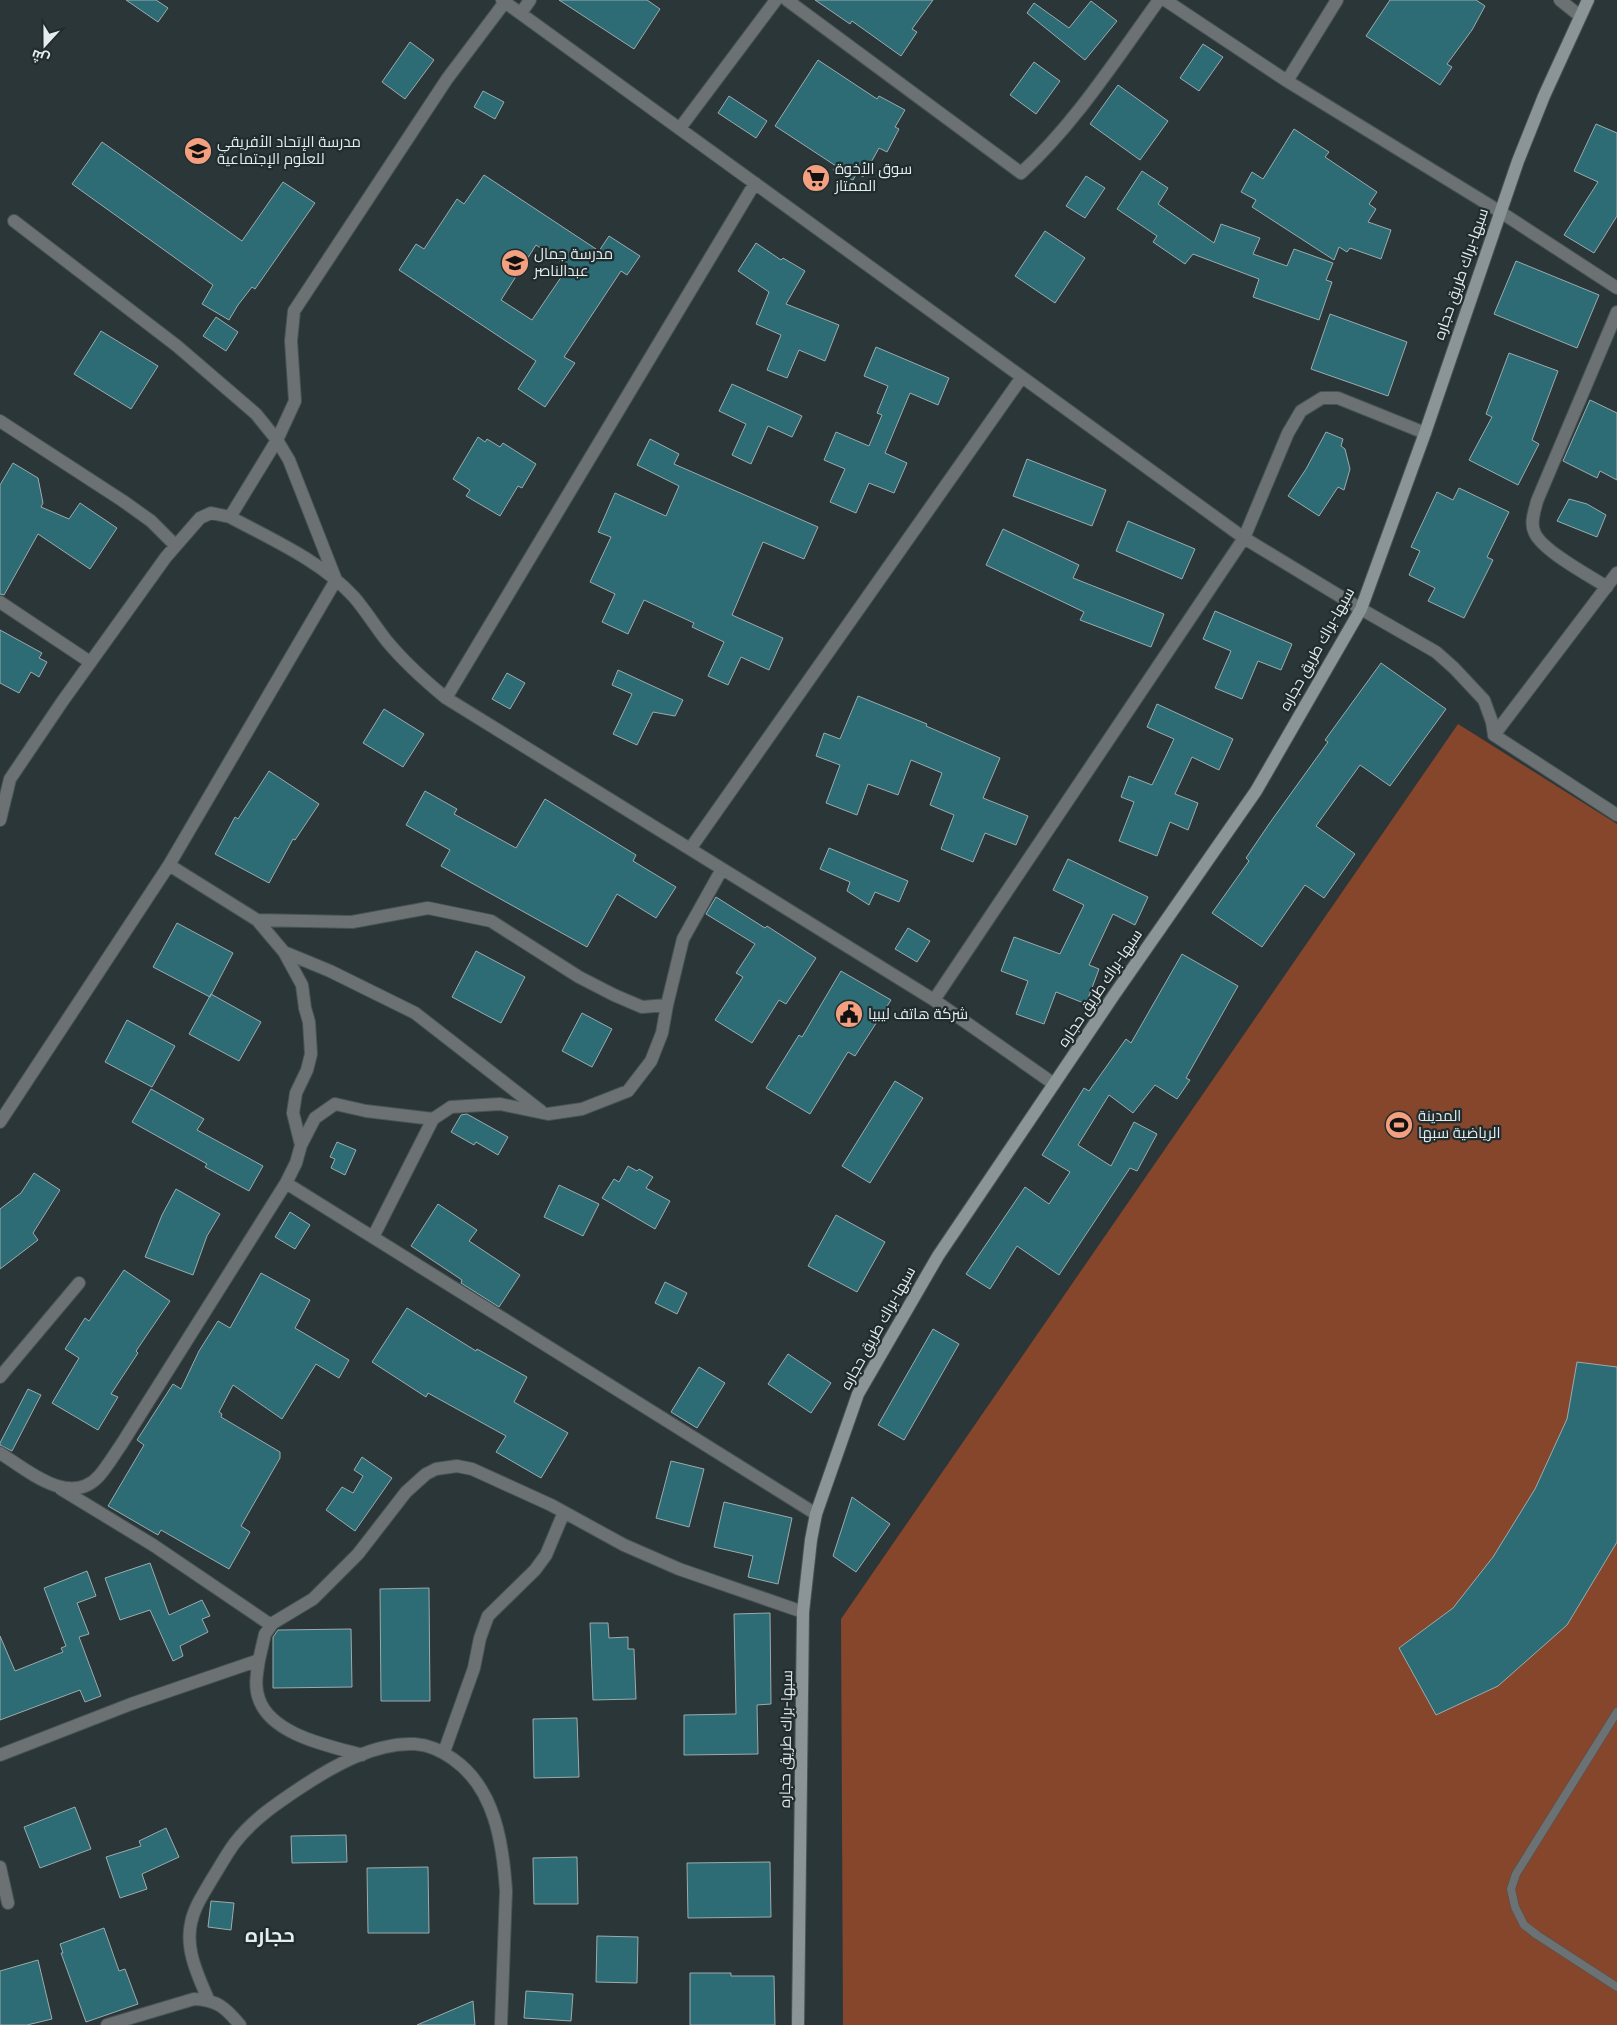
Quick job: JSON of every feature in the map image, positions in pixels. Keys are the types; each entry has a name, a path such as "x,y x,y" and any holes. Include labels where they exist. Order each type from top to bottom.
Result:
{"main road":[{"name":"سبها-براك طريق حجاره","path":"798,2025 803,1612 811,1540 816,1514 831,1467 863,1385 938,1256 1256,791 1361,609 1425,433 1499,211 1540,105 1588,0"}],"street":[{"path":"521,13 530,0"},
{"path":"680,128 776,0"},
{"path":"787,0 1021,173 1045,151 1106,74 1159,0"},
{"path":"1165,0 1287,81 1499,211 1617,288"},
{"path":"1287,81 1337,0"},
{"path":"1560,0 1580,16"},
{"path":"230,517 277,440 295,401 291,341 294,311 447,79 504,1 1244,538 1436,652 1484,700 1492,722 1494,735 1617,815"},
{"path":"446,698 755,183"},
{"path":"14,221 177,346 256,414 277,440 289,460 336,580"},
{"path":"1607,587 1549,550 1534,533 1532,521 1537,501 1617,312"},
{"path":"690,849 1022,377"},
{"path":"934,1000 1244,538 1288,433 1301,411 1322,398 1338,398 1425,433"},
{"path":"0,422 123,500 150,521 175,545"},
{"path":"0,820 5,776 175,545 205,515 211,513 230,517 302,556 336,580 354,598 386,640 418,675 446,698 934,1000 1054,1084"},
{"path":"1494,735 1617,573"},
{"path":"0,1122 169,865 336,580"},
{"path":"0,602 90,662"},
{"path":"169,865 257,920 284,952 302,985 311,1036 311,1054 296,1093 293,1113 301,1145"},
{"path":"373,1237 433,1119 451,1107 500,1104 543,1113 582,1109 628,1091 651,1061 662,1033 678,954 683,939 722,869"},
{"path":"257,920 352,922 428,908 457,912 491,921 580,977 642,1007 668,1005"},
{"path":"284,952 330,971 415,1013 543,1113"},
{"path":"57,1487 78,1489 90,1484 99,1476 121,1445 286,1183 296,1163 301,1145 315,1118 335,1104 366,1111 433,1119"},
{"path":"286,1183 816,1514"},
{"path":"0,1377 79,1283"},
{"path":"0,1453 153,1545 271,1624"},
{"path":"362,1755 324,1744 280,1726 271,1718 259,1700 256,1688 262,1644 271,1624 313,1599 358,1554 406,1492 426,1474 436,1469 457,1466 472,1469 564,1512 624,1545 679,1569 803,1612"},
{"path":"444,1752 474,1668 480,1638 488,1616 541,1562 555,1536 564,1512"},
{"path":"0,1755 131,1704 260,1660"},
{"path":"208,1999 193,1964 190,1924 202,1895 234,1844 257,1819 324,1772 362,1755 386,1747 415,1744 428,1746 444,1752 463,1765 476,1781 487,1800 498,1835 506,1891 501,2025"},
{"path":"0,1867 8,1903"},
{"path":"107,2025 194,1999 208,1999 217,2002 240,2025"}],"lane":[{"path":"1617,1712 1516,1874 1511,1889 1515,1907 1524,1925 1617,1987"}],"shaded area":[{"name":"المدينة الرياضية سبها","path":"1458,724 1617,824 1617,2025 843,2025 841,1619"}],"building":[{"path":"126,0 156,0 168,8 158,22"},
{"path":"559,0 647,0 660,9 634,49"},
{"path":"815,0 933,0 912,29 917,32 901,56 852,21 850,24"},
{"path":"1390,0 1476,0 1485,6 1472,30 1447,64 1452,67 1440,85 1366,36"},
{"path":"1091,1 1117,21 1085,60 1027,13 1034,3 1069,28"},
{"path":"410,42 434,60 405,99 382,82"},
{"path":"1203,44 1223,57 1199,91 1180,78"},
{"path":"818,60 877,99 879,96 905,110 895,127 899,129 887,152 879,148 863,177 857,173 853,180 833,170 836,166 775,126"},
{"path":"1034,62 1060,81 1036,114 1010,95"},
{"path":"1118,85 1168,121 1140,160 1090,124"},
{"path":"483,91 504,102 495,119 474,107"},
{"path":"729,96 767,121 756,138 718,113"},
{"path":"1596,124 1617,133 1617,216 1594,253 1564,235 1598,182 1574,171"},
{"path":"1294,129 1329,152 1325,157 1377,192 1369,204 1376,209 1368,222 1391,230 1381,259 1350,248 1347,252 1339,247 1334,260 1252,207 1256,200 1241,192 1252,172 1263,179"},
{"path":"102,142 242,241 283,182 315,203 255,289 252,287 229,320 202,304 213,285 72,184"},
{"path":"1142,171 1168,188 1158,204 1214,243 1221,224 1260,238 1253,254 1287,266 1294,249 1333,263 1326,280 1332,282 1319,320 1253,297 1259,279 1193,254 1185,264 1153,242 1157,236 1117,209"},
{"path":"484,175 599,251 609,236 640,256 627,275 621,271 564,357 575,363 545,407 518,389 536,361 399,270 416,244 424,249 457,199 464,204","holes":["536,245 568,267 532,320 501,300"]},
{"path":"1086,176 1105,188 1085,218 1066,206"},
{"path":"1045,231 1085,258 1055,303 1015,276"},
{"path":"756,243 781,260 783,258 805,271 786,304 839,325 825,361 799,350 787,378 767,370 781,335 756,324 769,292 738,271"},
{"path":"1516,261 1599,295 1577,348 1494,314"},
{"path":"1330,314 1407,342 1388,396 1311,369"},
{"path":"216,317 238,332 226,351 203,336"},
{"path":"101,331 158,366 131,409 74,374"},
{"path":"876,347 949,378 938,405 910,393 885,453 907,463 894,493 869,483 856,513 830,502 845,469 824,460 836,432 869,446 882,415 877,413 888,386 864,376"},
{"path":"1509,353 1558,371 1532,440 1539,444 1518,485 1469,460 1492,417 1486,414"},
{"path":"732,384 802,416 792,437 768,426 751,464 732,455 746,424 719,411"},
{"path":"1590,400 1617,413 1617,480 1600,471 1597,478 1563,461"},
{"path":"1326,432 1343,439 1341,446 1345,449 1350,469 1344,490 1338,487 1319,516 1288,496 1306,469"},
{"path":"478,437 485,442 487,439 500,447 503,443 536,464 522,488 518,486 500,516 466,496 470,490 453,479"},
{"path":"650,439 679,454 674,464 818,527 804,559 763,542 732,615 783,638 769,670 741,657 728,685 708,676 724,642 692,627 694,623 644,600 628,634 602,622 615,594 590,582 611,537 598,532 615,493 666,516 679,486 637,465"},
{"path":"1027,459 1106,490 1092,526 1013,496"},
{"path":"13,463 38,478 43,503 41,507 69,519 80,503 117,528 90,569 38,534 4,595 0,594 0,485"},
{"path":"1459,488 1509,512 1487,557 1493,560 1464,618 1428,601 1435,588 1409,575 1420,551 1411,547 1437,492 1453,500"},
{"path":"1569,499 1587,504 1606,515 1597,537 1557,521"},
{"path":"1128,521 1195,549 1182,579 1116,551"},
{"path":"1003,529 1079,565 1073,578 1164,614 1151,647 1080,620 1084,612 986,565"},
{"path":"1215,611 1292,644 1281,670 1258,661 1242,699 1215,688 1231,651 1203,639"},
{"path":"0,630 42,653 39,658 47,662 39,677 31,672 19,693 0,683"},
{"path":"1381,663 1446,709 1390,786 1360,765 1316,826 1355,854 1324,898 1305,885 1262,947 1212,913 1249,861 1246,858 1269,824 1328,742 1325,740"},
{"path":"618,670 683,700 675,716 653,712 637,745 613,734 632,694 612,685"},
{"path":"507,673 525,683 510,709 492,699"},
{"path":"858,696 927,724 926,726 1000,758 983,798 1028,816 1016,845 985,833 973,862 941,849 954,815 930,805 942,773 911,760 898,795 868,784 857,815 826,803 840,765 816,756 824,733 840,739"},
{"path":"1157,704 1233,739 1219,770 1192,757 1175,794 1198,803 1188,830 1170,822 1157,856 1119,841 1134,802 1121,797 1129,776 1152,785 1174,739 1147,727"},
{"path":"384,709 424,734 403,767 363,743"},
{"path":"269,771 319,804 295,840 293,839 269,883 215,854 235,817 238,819"},
{"path":"425,791 457,809 454,814 516,848 545,799 636,855 633,861 676,887 656,918 617,894 587,947 441,866 450,850 406,825"},
{"path":"829,848 908,881 899,902 875,892 869,905 847,891 850,882 820,869"},
{"path":"1068,859 1148,897 1135,925 1113,914 1089,965 1099,969 1086,1004 1056,992 1044,1024 1016,1014 1028,981 1001,971 1014,937 1060,954 1084,905 1053,890"},
{"path":"716,897 765,928 767,926 816,958 786,1004 779,1000 752,1043 715,1020 743,977 736,973 755,944 706,914"},
{"path":"177,923 233,953 210,997 153,967"},
{"path":"908,928 930,941 917,962 895,949"},
{"path":"476,951 525,977 501,1023 452,997"},
{"path":"1182,954 1238,986 1186,1078 1190,1080 1177,1099 1155,1085 1133,1113 1109,1095 1078,1145 1111,1166 1134,1122 1157,1134 1137,1171 1130,1168 1059,1275 1017,1246 990,1289 966,1274 1025,1187 1049,1204 1070,1172 1042,1155 1084,1088 1089,1091 1126,1039 1131,1043"},
{"path":"841,971 891,1000 855,1056 848,1052 810,1114 766,1088 799,1035 802,1037"},
{"path":"211,994 261,1022 239,1061 189,1034"},
{"path":"582,1013 612,1029 592,1067 562,1051"},
{"path":"127,1020 175,1046 152,1087 105,1062"},
{"path":"895,1081 923,1098 870,1183 842,1166"},
{"path":"151,1089 204,1119 197,1130 263,1166 249,1191 205,1167 207,1164 132,1122"},
{"path":"467,1114 508,1137 498,1155 476,1142 474,1145 451,1132 461,1115"},
{"path":"337,1142 356,1150 345,1175 331,1168 335,1159 330,1157"},
{"path":"628,1166 637,1171 639,1169 653,1177 646,1188 670,1201 655,1229 602,1198 614,1179 619,1182"},
{"path":"34,1173 60,1190 33,1233 38,1240 0,1269 0,1209 21,1193"},
{"path":"559,1185 599,1204 583,1236 544,1217"},
{"path":"176,1189 220,1214 207,1236 193,1275 145,1257 162,1215"},
{"path":"438,1204 477,1230 469,1241 520,1275 499,1307 461,1283 462,1280 411,1246"},
{"path":"290,1212 310,1225 295,1249 275,1237"},
{"path":"836,1215 885,1242 857,1292 808,1266"},
{"path":"124,1270 170,1301 136,1351 138,1353 111,1394 118,1397 98,1430 52,1403 79,1358 65,1349 85,1318 89,1321"},
{"path":"261,1273 310,1300 295,1328 349,1360 339,1378 316,1364 282,1419 233,1385 219,1412 222,1414 221,1417 280,1452 280,1458 241,1526 250,1532 229,1569 161,1530 158,1535 108,1506 144,1445 137,1440 173,1384 181,1389 199,1351 218,1321 230,1328"},
{"path":"665,1282 687,1293 677,1314 655,1303"},
{"path":"407,1308 476,1351 477,1349 527,1377 514,1402 568,1433 541,1478 496,1452 506,1436 428,1393 426,1397 372,1362"},
{"path":"933,1329 959,1344 904,1440 878,1425"},
{"path":"788,1354 831,1383 811,1413 768,1384"},
{"path":"1577,1362 1617,1367 1617,1542 1567,1625 1498,1686 1436,1715 1399,1648 1453,1608 1493,1557 1535,1489 1567,1419"},
{"path":"699,1367 725,1383 697,1428 671,1412"},
{"path":"28,1389 41,1395 12,1451 0,1445 0,1443"},
{"path":"362,1457 392,1478 355,1531 326,1510 342,1487 353,1493 363,1476 354,1470"},
{"path":"671,1461 704,1469 689,1527 656,1518"},
{"path":"852,1497 890,1524 856,1572 833,1556"},
{"path":"724,1502 792,1518 778,1584 748,1577 753,1556 714,1547"},
{"path":"150,1563 169,1615 202,1600 210,1616 202,1619 208,1632 180,1646 183,1656 173,1661 150,1610 120,1620 105,1578"},
{"path":"87,1571 96,1596 77,1603 89,1634 79,1637 101,1696 85,1702 80,1690 0,1720 0,1636 15,1671 63,1652 61,1648 66,1646 44,1588"},
{"path":"429,1588 430,1701 381,1701 380,1589"},
{"path":"770,1613 771,1704 757,1705 758,1754 684,1755 684,1715 736,1714 734,1614"},
{"path":"590,1623 608,1623 609,1638 628,1637 628,1649 634,1649 636,1699 593,1700"},
{"path":"351,1629 352,1687 273,1688 273,1637 278,1630"},
{"path":"577,1718 579,1777 534,1778 533,1719"},
{"path":"75,1807 91,1849 40,1868 24,1827"},
{"path":"166,1828 179,1857 142,1874 147,1889 120,1898 106,1857 141,1846 139,1841"},
{"path":"346,1835 347,1862 292,1863 291,1836"},
{"path":"577,1857 578,1904 534,1904 533,1858"},
{"path":"770,1862 771,1917 688,1918 687,1863"},
{"path":"428,1867 429,1933 368,1933 367,1868"},
{"path":"211,1901 234,1903 231,1930 208,1927"},
{"path":"104,1928 119,1971 125,1969 138,2004 86,2022 61,1953 63,1953 60,1944"},
{"path":"597,1936 638,1937 637,1983 596,1982"},
{"path":"38,1960 52,2019 27,2025 0,2025 0,1971"},
{"path":"690,1973 731,1973 731,1976 774,1976 775,2025 690,2025"},
{"path":"526,1991 573,1994 571,2021 524,2018"},
{"path":"473,2001 475,2025 417,2025"}],"place":[{"name":"مدرسة الإتحاد الأفريقي للعلوم الإجتماعية","path":"198,151"},
{"name":"سوق الأخوة الممتاز","path":"816,178"},
{"name":"مدرسة جمال عبدالناصر","path":"515,263"},
{"name":"شركة هاتف ليبيا","path":"849,1014"},
{"name":"المدينة الرياضية سبها","path":"1399,1125"}],"district":[{"name":"حجاره","path":"270,1935"}]}
